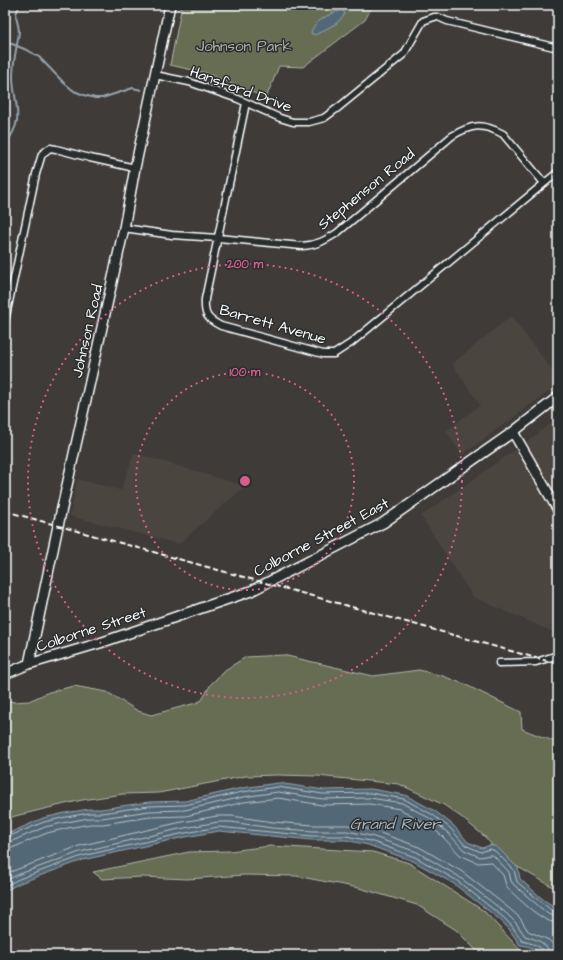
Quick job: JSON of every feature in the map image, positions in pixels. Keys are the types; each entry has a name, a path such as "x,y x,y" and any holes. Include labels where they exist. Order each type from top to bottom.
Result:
{"street":[{"name":"Johnson Road","path":"29,664 124,228 135,168 170,5"},
{"name":"Hansford Drive","path":"155,75 189,82 238,99 293,122 309,122 324,118 404,54 418,32 420,23 430,17 438,17 558,48"},
{"name":"Barrett Avenue","path":"246,103 205,299 205,308 210,320 221,326 323,354 334,354 351,343 558,172"},
{"name":"Stephenson Road","path":"124,228 172,235 302,246 314,245 337,233 452,136 466,128 478,126 494,129 503,134 544,183"},
{"path":"5,321 36,174 42,154 50,148 56,148 90,158 135,168"},
{"name":"Colborne Street East","path":"186,613 251,591 383,523 513,432 558,397"},
{"path":"513,432 558,510"},
{"name":"Colborne Street","path":"5,674 29,664 186,613"},
{"path":"499,663 536,662 558,654"}],"shaded area":[{"path":"511,316 558,378 558,385 462,455 446,431 480,405 452,364"},
{"path":"558,418 558,634 473,597 421,516"},
{"path":"134,453 245,486 179,544 70,516 77,479 121,490"}],"green space":[{"name":"Johnson Park","path":"182,5 373,5 365,20 303,67 279,66 266,98 206,73 170,65"},
{"path":"283,655 373,676 419,670 443,676 466,685 521,712 522,729 558,743 558,890 516,866 500,854 484,836 444,805 399,784 317,776 246,776 159,793 123,794 82,800 15,816 5,820 5,700 14,702 29,701 49,692 74,686 107,692 138,711 151,715 202,700 211,684 225,670 246,657"},
{"path":"270,846 373,852 409,863 484,911 525,955 481,955 456,930 417,905 359,888 296,876 245,875 187,879 142,877 102,879 93,872 189,852 230,851"}],"water":[{"path":"343,10 345,14 337,23 315,35 311,33 319,21 329,15"},
{"name":"Grand River","path":"278,783 324,790 371,789 405,795 435,811 453,825 468,842 482,848 490,845 497,847 518,868 520,879 544,900 558,909 558,955 543,955 532,948 520,945 509,929 500,920 454,884 413,861 368,845 346,840 312,840 219,831 180,838 83,860 20,883 5,891 5,835 43,818 89,809 101,809 149,802 185,801 242,788"}],"waterway":[{"path":"5,144 12,135 16,126 17,118 13,76 14,59 19,32 16,14 19,5"},
{"path":"343,10 346,5"},
{"path":"5,41 39,57 64,83 74,91 84,95 102,98 133,88 141,90"}],"railway":[{"path":"5,511 558,664"}]}
